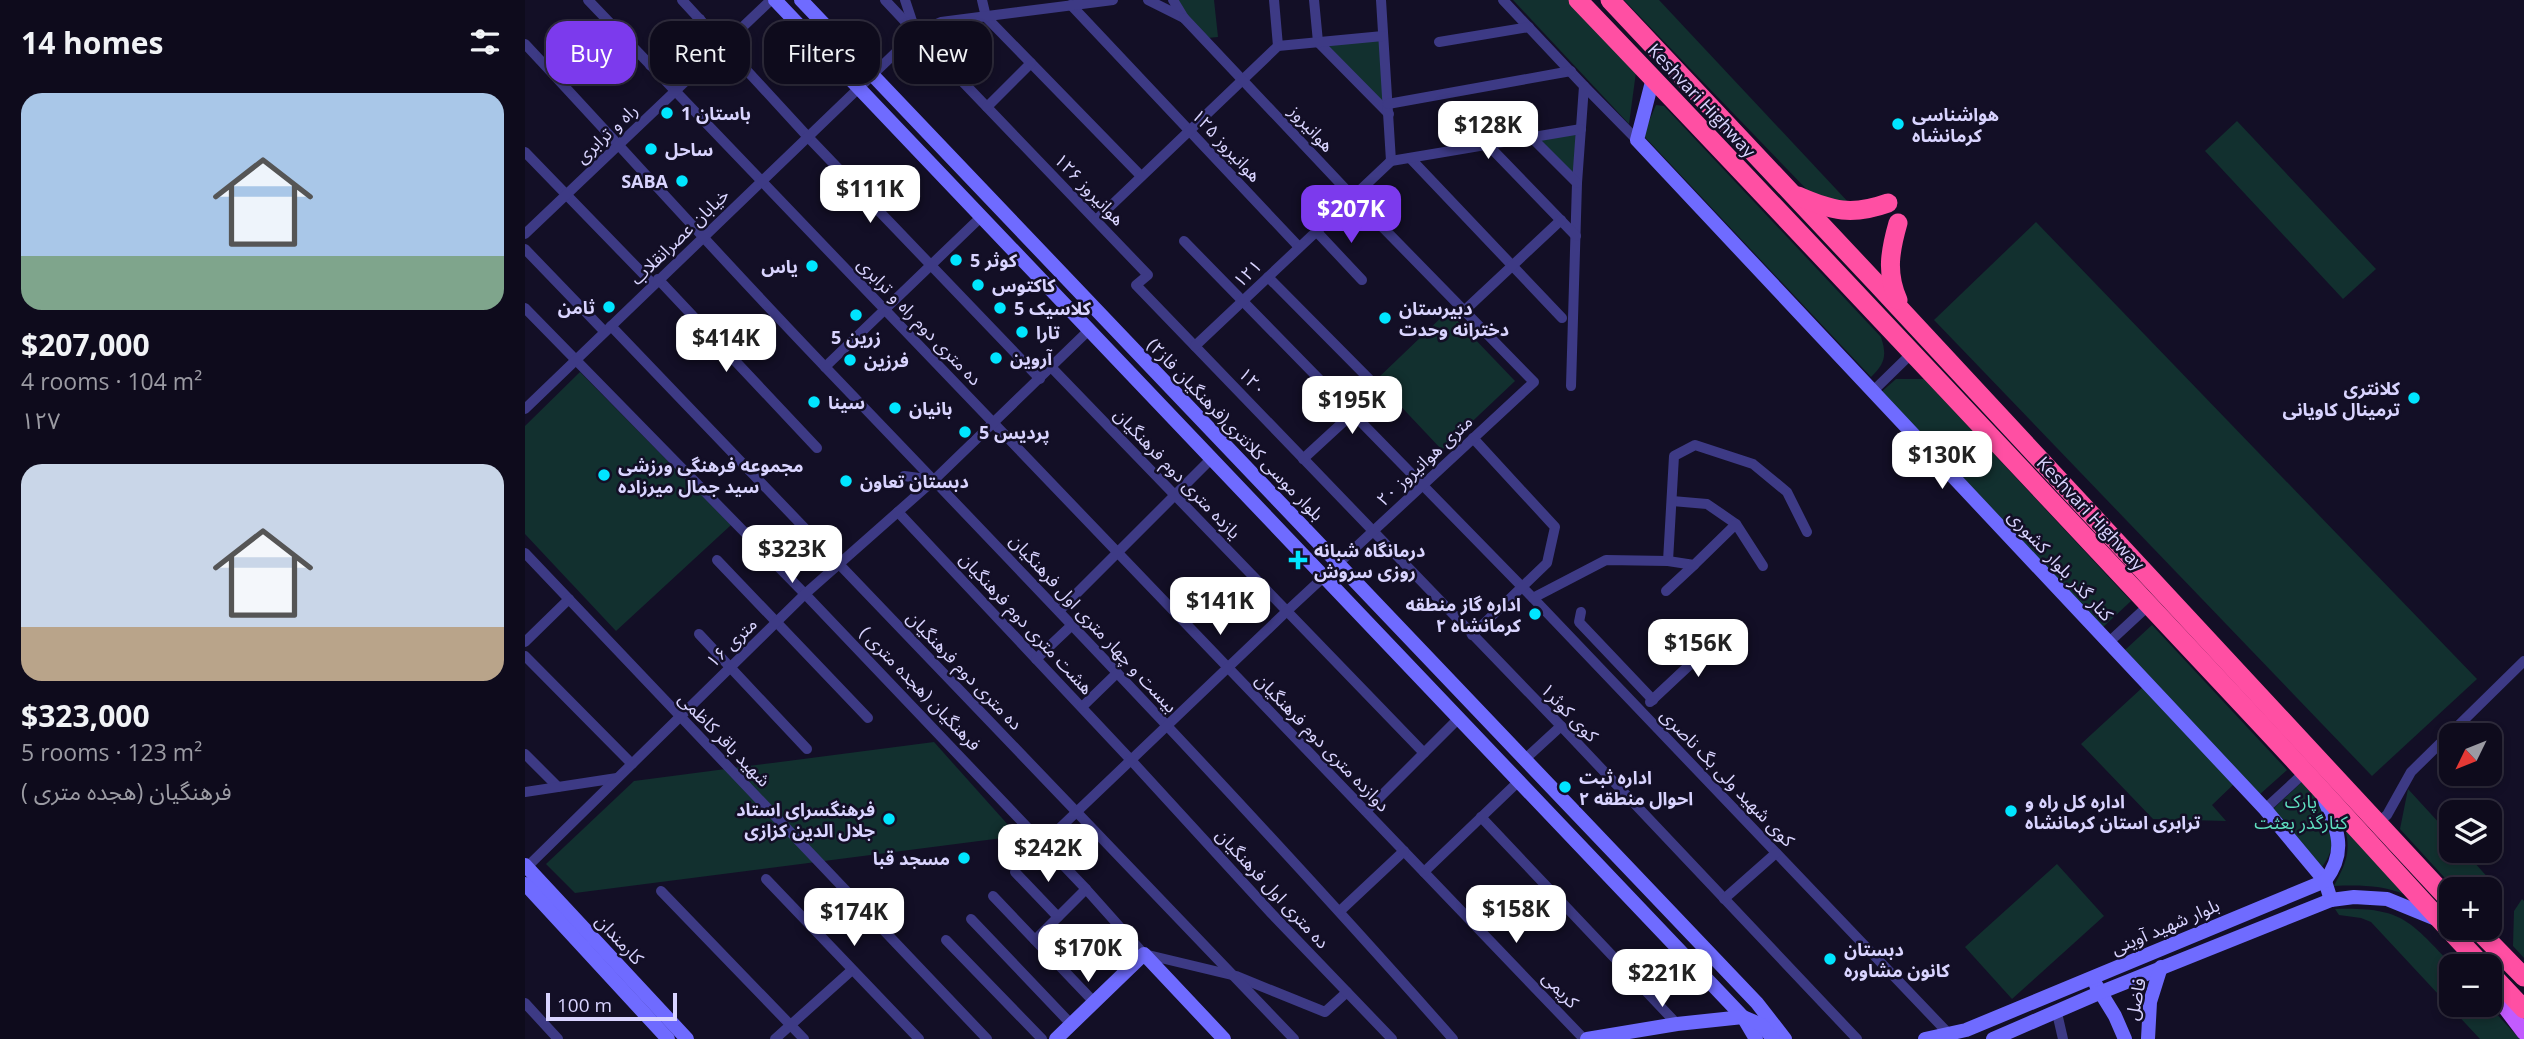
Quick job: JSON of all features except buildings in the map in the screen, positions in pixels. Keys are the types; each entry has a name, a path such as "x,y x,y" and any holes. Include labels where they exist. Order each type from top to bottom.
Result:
{"highway":[{"name":"Keshvari Highway","path":"1578,0 2149,605 2439,920"},
{"name":"Keshvari Highway","path":"1610,0 2439,888"},
{"path":"1784,185 1799,197 1846,212 1873,209 1888,204"},
{"path":"1898,223 1890,255 1889,274 1905,314"},
{"path":"1813,248 1826,249 1830,242 1829,233"},
{"path":"1859,297 1862,284 1868,281 1877,284"},
{"name":"Keshvari Highway","path":"2456,940 2468,954"},
{"path":"2488,940 2524,977"},
{"path":"2502,987 2524,1009"}],"main road":[{"path":"773,0 1519,781 1742,1017 1756,1039"},
{"name":"بلوار موسی کلانتری(فرهنگیان فاز۲)","path":"801,0 821,21"},
{"path":"1637,140 1653,78"},
{"name":"بلوار موسی کلانتری(فرهنگیان فاز۲)","path":"880,82 1757,1003 1784,1039"},
{"name":"کنار گذر بلوار کشوری","path":"1637,140 2266,810 2325,881"},
{"path":"2320,789 2339,840 2336,864 2325,881 2331,900"},
{"name":"کارمندان","path":"526,867 687,1039"},
{"name":"بلوار شهید آوینی","path":"1925,1039 1966,1030 2325,881"},
{"path":"525,884 663,1037"},
{"name":"بلوار شهید آوینی","path":"1993,1039 2161,967 2331,900 2354,897 2387,899 2439,920"},
{"path":"1056,1039 1144,954"},
{"name":"فرهنگیان (هجده متری )","path":"1144,954 1224,1039"},
{"name":"فاضل","path":"2148,1039 2150,1002 2161,967"},
{"name":"فاضل","path":"2093,977 2099,993 2116,1016 2125,1039"},
{"path":"2502,990 2524,1018"},
{"path":"2502,1003 2524,1031"},
{"path":"1586,1039 1677,1024 1742,1017 1762,1025 1773,1039"}],"street":[{"name":"ده متری دوم راه و ترابری","path":"589,0 650,65"},
{"path":"682,0 700,19"},
{"name":"راه و ترابری","path":"750,22 773,0"},
{"path":"885,0 905,21"},
{"path":"905,0 912,21"},
{"path":"982,0 986,17 1141,176"},
{"path":"950,21 1053,4 1071,5 1113,0"},
{"path":"1148,0 1184,18"},
{"path":"1173,0 1184,18"},
{"path":"1274,0 1277,46"},
{"path":"1314,0 1318,42 1388,109"},
{"path":"1381,0 1391,161 1581,129"},
{"path":"1503,0 1637,140"},
{"name":"هوانیروز ۱۲۵","path":"1071,5 1299,247"},
{"name":"هوانیروز","path":"1184,18 1353,197 1534,382"},
{"path":"1439,42 1529,27"},
{"path":"1096,220 1277,46 1383,36"},
{"name":"بیست و چهار متری اول فرهنگیان","path":"525,44 825,367 1059,611 1340,911 1453,1039"},
{"name":"خیابان عصرانقلاب","path":"880,68 894,54"},
{"path":"987,107 1031,63"},
{"path":"1388,109 1570,71"},
{"path":"750,73 1040,379"},
{"name":"ده متری دوم راه و ترابری","path":"669,84 995,422"},
{"name":"راه و ترابری","path":"525,234 684,84"},
{"name":"خیابان عصرانقلاب","path":"525,410 655,282 864,84"},
{"name":"هوانیروز ۱۲۶","path":"965,84 1148,275 1136,285 1195,346"},
{"path":"1571,386 1577,183 1584,86"},
{"path":"1531,137 1577,183"},
{"path":"1488,145 1576,236"},
{"path":"525,152 817,448"},
{"path":"1410,158 1562,317"},
{"name":"۱۲۱","path":"1195,346 1391,161"},
{"path":"825,367 982,216"},
{"path":"1464,311 1561,220"},
{"path":"1316,232 1362,280"},
{"name":"کوی شهید ولی بگ ناصری","path":"1184,241 1533,598 1949,1034"},
{"name":"ده متری دوم فرهنگیان","path":"525,248 838,565 1294,1039"},
{"path":"1268,277 1379,389 1303,459"},
{"name":"فرهنگیان (هجده متری )","path":"525,307 805,594 1086,889 1144,954"},
{"name":"۱۶ متری","path":"526,867 805,594 934,480 1089,330"},
{"name":"۱۲۰","path":"1195,346 1373,532"},
{"path":"1872,392 1912,353"},
{"name":"یازده متری دوم فرهنگیان","path":"1052,368 1424,753"},
{"name":"۲۰ متری هوانیروز","path":"1043,844 1165,725 1534,382"},
{"name":"دوازده متری دوم فرهنگیان","path":"995,422 1424,872"},
{"path":"1472,635 1547,563 1555,527 1473,438"},
{"path":"1668,561 1674,456 1695,444 1753,464 1787,492 1807,532"},
{"path":"1059,611 1212,458"},
{"path":"904,476 934,480"},
{"path":"1672,501 1707,504 1736,524 1762,566"},
{"name":"هشت متری دوم فرهنگیان","path":"898,512 1131,759"},
{"path":"1666,591 1736,524"},
{"name":"کوی کوثر۱","path":"1373,532 1857,1039"},
{"name":"شهید باقر کاظمی","path":"525,553 986,1039"},
{"path":"717,560 868,718"},
{"path":"1533,598 1606,561 1668,561 1693,565"},
{"path":"525,642 569,599"},
{"path":"2108,642 2149,605"},
{"path":"1581,612 1579,622 1653,700"},
{"path":"1036,659 1072,625"},
{"path":"1641,712 1713,643 1714,626"},
{"path":"699,634 807,749"},
{"path":"525,656 632,764"},
{"path":"2378,822 2388,815 2411,772 2524,661"},
{"path":"1082,707 1117,673"},
{"path":"1366,811 1459,718"},
{"path":"1525,760 1560,726"},
{"path":"525,754 558,787"},
{"name":"ده متری اول فرهنگیان","path":"1131,759 1392,1039"},
{"path":"2266,810 2305,772"},
{"path":"525,792 617,778"},
{"path":"1424,872 1519,781"},
{"path":"1481,817 1677,1024"},
{"path":"1340,911 1404,851"},
{"path":"1724,899 1776,853"},
{"path":"1015,872 1058,917"},
{"name":"کریمی","path":"1424,872 1586,1039"},
{"path":"766,879 919,1039"},
{"path":"1035,940 1086,889"},
{"path":"661,891 804,1039"},
{"path":"993,896 1094,1002"},
{"path":"971,919 1071,1024"},
{"path":"946,940 1042,1039"},
{"path":"1144,954 1236,976 1325,1012 1346,992"},
{"path":"775,1039 852,970"},
{"path":"525,1003 558,1039"},
{"path":"2057,1013 2063,1039"}],"green space":[{"path":"1178,0 1214,0 1218,37 1207,38 1185,15"},
{"path":"1513,0 1568,0 1636,72 1629,124"},
{"path":"1624,0 1659,0 1850,204 1815,198"},
{"path":"1380,40 1385,107 1324,44"},
{"path":"1656,105 1664,106 1881,337 1883,359 1871,377 1643,135"},
{"path":"2237,121 2376,269 2343,299 2205,151"},
{"path":"1577,134 1574,175 1538,139"},
{"path":"2036,222 2477,679 2372,776 1934,320"},
{"path":"1448,311 1515,381 1442,450 1376,380"},
{"name":"مجموعه فرهنگی ورزشی سید جمال میرزاده","path":"580,372 731,525 616,631 525,534 525,426"},
{"path":"1896,379 1924,379 2131,601 2100,630 1879,394"},
{"path":"2152,625 2287,770 2259,795 2125,650"},
{"path":"2143,687 2235,783 2212,805 2226,821 2153,819 2081,744"},
{"path":"934,742 1018,836 575,893 546,864 634,781"},
{"name":"پارک کنارگذر بعثت","path":"2304,780 2324,811 2332,833 2329,855 2322,867 2272,810"},
{"path":"2408,789 2439,823 2439,863 2475,863 2487,877 2444,877 2400,829"},
{"path":"2344,825 2406,895 2371,886 2334,886 2347,857 2348,842"},
{"path":"2057,864 2104,916 2012,999 1965,947"},
{"path":"2522,899 2524,958 2513,946 2514,911"},
{"path":"2335,909 2376,911 2390,914 2414,927 2441,954 2439,954 2439,995 2371,922 2339,915"},
{"path":"2460,1017 2499,1017 2520,1039 2480,1039"}],"place":[{"name":"باستان 1","path":"667,113"},
{"name":"هواشناسی کرمانشاه","path":"1898,124"},
{"name":"ساحل","path":"651,149"},
{"name":"SABA","path":"682,181"},
{"name":"کوثر 5","path":"956,260"},
{"name":"یاس","path":"812,266"},
{"name":"کاکتوس","path":"978,285"},
{"name":"ثامن","path":"609,307"},
{"name":"کلاسیک 5","path":"1000,308"},
{"name":"زرین 5","path":"856,315"},
{"name":"دبیرستان دخترانه وحدت","path":"1385,318"},
{"name":"تارا","path":"1022,332"},
{"name":"آروین","path":"996,358"},
{"name":"فرزین","path":"850,360"},
{"name":"کلانتری ترمینال کاویانی","path":"2414,398"},
{"name":"سینا","path":"814,402"},
{"name":"بانیان","path":"895,408"},
{"name":"پردیس 5","path":"965,432"},
{"name":"مجموعه فرهنگی ورزشی سید جمال میرزاده","path":"604,475"},
{"name":"دبستان تعاون","path":"846,481"},
{"name":"درمانگاه شبانه روزی سروش","path":"1298,560"},
{"name":"اداره گاز منطقه ۲ کرمانشاه","path":"1535,614"},
{"name":"اداره ثبت احوال منطقه ۲","path":"1565,787"},
{"name":"اداره کل راه و ترابری استان کرمانشاه","path":"2011,811"},
{"name":"فرهنگسرای استاد جلال الدین کزازی","path":"889,819"},
{"name":"مسجد قبا","path":"964,858"},
{"name":"دبستان کانون مشاوره","path":"1830,959"}]}
